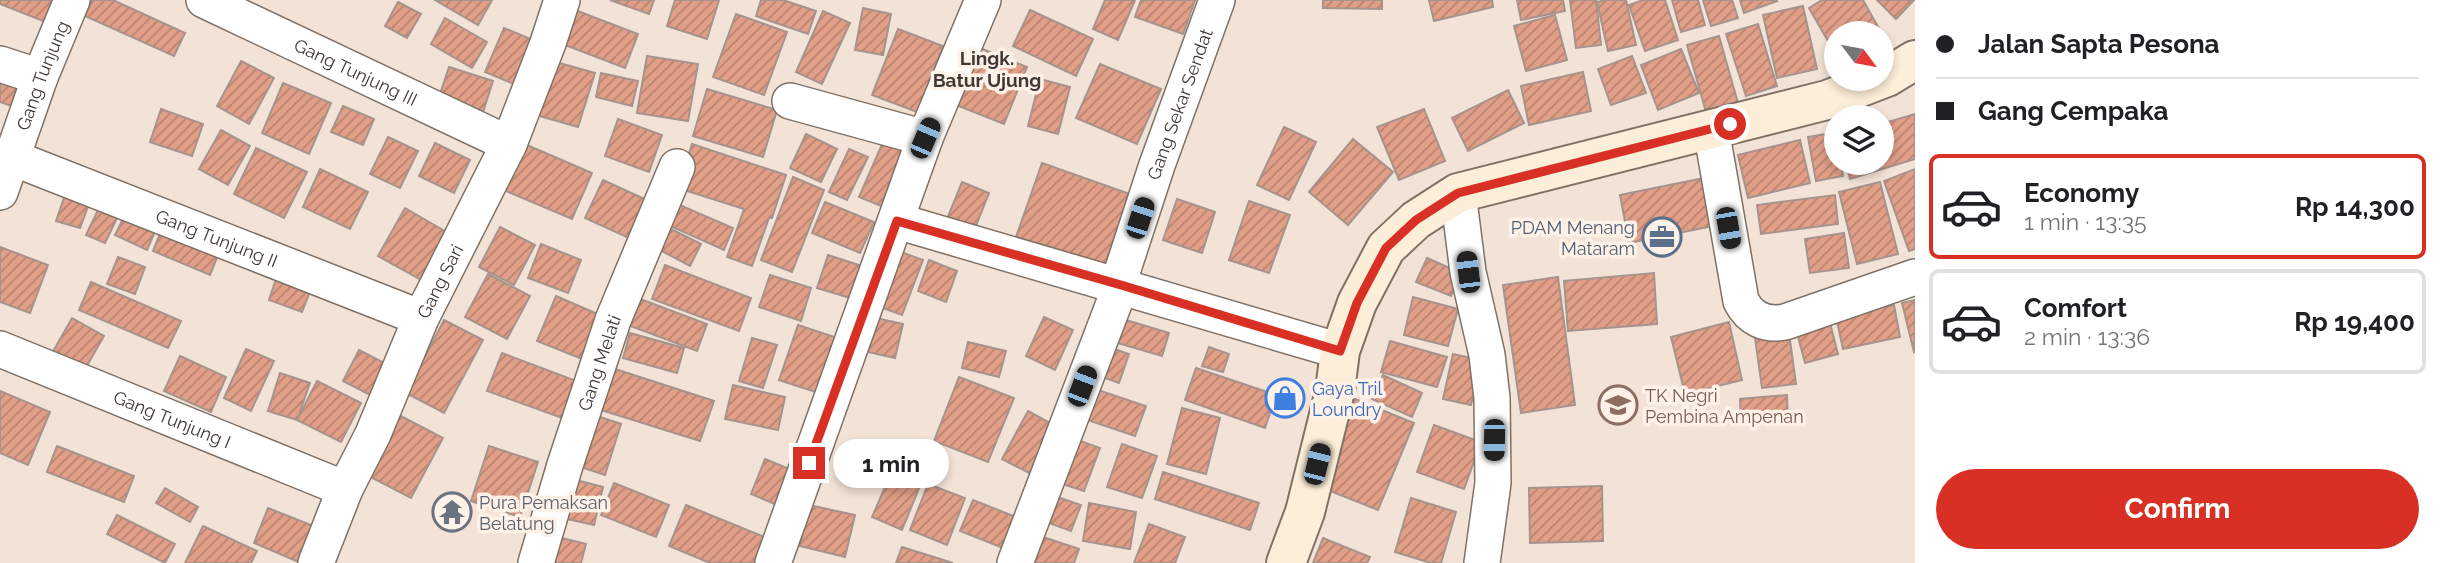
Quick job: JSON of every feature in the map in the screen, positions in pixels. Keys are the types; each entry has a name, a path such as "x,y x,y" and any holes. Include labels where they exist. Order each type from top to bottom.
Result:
{"street":[{"name":"Gang Tunjung","path":"0,192 40,77 72,0"},
{"name":"Gang Tunjung III","path":"204,0 509,144"},
{"name":"Gang Sari","path":"316,563 345,489 373,434 421,318 509,144 562,0"},
{"path":"773,563 925,138 983,0"},
{"name":"Gang Sekar Sendat","path":"1015,563 1121,285 1123,270 1157,165 1217,0"},
{"path":"1286,563 1308,499 1335,391 1340,351 1357,303 1386,248 1416,220 1458,193 1827,100 1858,90 1915,60"},
{"path":"0,64 40,77"},
{"path":"790,101 925,138"},
{"path":"1711,130 1741,301 1747,311 1756,318 1773,324 1785,322 1915,277"},
{"name":"Gang Tunjung II","path":"13,158 421,318"},
{"name":"Gang Melati","path":"536,563 613,320 677,167"},
{"path":"1458,193 1468,272 1485,345 1492,398 1493,483 1482,563"},
{"path":"897,221 1340,351"},
{"name":"Gang Tunjung I","path":"0,349 345,489"}],"building":[{"path":"0,0 57,0 48,23 0,4"},
{"path":"92,0 113,0 185,33 174,56 85,16"},
{"path":"435,0 492,0 478,25"},
{"path":"610,0 654,0 649,14"},
{"path":"675,0 719,0 707,39 667,26"},
{"path":"761,0 783,0 816,11 808,34 756,16"},
{"path":"1105,0 1135,0 1118,40 1093,29"},
{"path":"1141,0 1195,0 1183,34 1135,17"},
{"path":"1323,0 1382,0 1382,9 1323,8"},
{"path":"1429,0 1492,0 1493,7 1434,21"},
{"path":"1517,0 1563,0 1565,11 1521,20"},
{"path":"1570,0 1596,0 1601,45 1576,48"},
{"path":"1626,0 1636,45 1608,51 1597,2"},
{"path":"1643,0 1665,0 1678,40 1645,51 1629,5"},
{"path":"1672,0 1698,0 1705,25 1681,32"},
{"path":"1703,0 1732,0 1738,18 1711,26"},
{"path":"1740,0 1776,0 1777,1 1744,13"},
{"path":"1822,0 1863,0 1875,21 1824,21 1824,34 1809,8"},
{"path":"1877,0 1914,0 1896,19"},
{"path":"398,2 421,14 407,38 385,26"},
{"path":"1803,6 1817,69 1777,78 1763,15"},
{"path":"863,8 891,14 883,55 855,50"},
{"path":"575,10 638,34 625,68 562,44"},
{"path":"1030,10 1093,39 1076,76 1013,46"},
{"path":"823,11 850,23 822,84 796,72"},
{"path":"736,14 787,32 764,95 713,77"},
{"path":"1555,15 1567,60 1526,71 1514,26"},
{"path":"445,18 487,42 472,68 431,44"},
{"path":"1758,24 1777,86 1746,96 1726,34"},
{"path":"504,28 533,40 514,84 485,72"},
{"path":"898,29 943,46 917,112 872,95"},
{"path":"1719,36 1738,103 1706,112 1687,45"},
{"path":"980,48 1027,67 1004,124 956,105"},
{"path":"1681,49 1699,93 1658,110 1641,65"},
{"path":"647,56 698,64 688,121 637,113"},
{"path":"1632,56 1646,93 1611,105 1598,69"},
{"path":"545,59 595,73 578,127 529,113"},
{"path":"241,61 274,78 249,124 217,106"},
{"path":"1100,64 1161,89 1137,144 1076,118"},
{"path":"449,67 493,81 483,112 439,97"},
{"path":"1583,72 1591,111 1529,125 1521,86"},
{"path":"601,73 638,81 632,106 596,97"},
{"path":"0,77 22,85 14,107 0,102"},
{"path":"1040,79 1070,87 1058,134 1028,126"},
{"path":"283,83 331,103 309,154 262,133"},
{"path":"707,89 777,110 763,157 693,136"},
{"path":"1508,90 1524,123 1468,151 1452,118"},
{"path":"343,106 374,119 363,145 331,132"},
{"path":"161,109 203,124 192,156 150,142"},
{"path":"1424,109 1445,161 1399,180 1377,127"},
{"path":"1915,114 1915,159 1894,165 1894,120"},
{"path":"618,119 662,135 649,172 605,156"},
{"path":"1284,127 1316,142 1289,200 1257,185"},
{"path":"221,130 250,146 228,185 199,169"},
{"path":"806,134 837,149 821,182 790,168"},
{"path":"1824,134 1824,175 1843,176 1816,181 1808,137"},
{"path":"388,137 418,151 400,188 370,174"},
{"path":"1353,139 1393,172 1348,225 1309,192"},
{"path":"1800,140 1810,183 1748,198 1738,155"},
{"path":"520,142 592,173 572,219 499,188"},
{"path":"883,142 910,153 886,208 859,197"},
{"path":"435,143 470,160 454,193 419,176"},
{"path":"692,144 786,175 752,266 727,257 744,209 678,188"},
{"path":"256,148 307,172 284,218 234,194"},
{"path":"849,149 868,157 847,200 829,192"},
{"path":"1042,163 1130,194 1104,268 1016,237"},
{"path":"320,169 368,192 350,229 303,207"},
{"path":"1915,169 1915,249 1909,251 1884,181"},
{"path":"793,177 824,190 792,272 761,260"},
{"path":"1709,177 1718,225 1629,243 1620,195"},
{"path":"603,180 649,201 631,239 585,218"},
{"path":"962,182 989,193 972,236 945,224"},
{"path":"1880,182 1898,254 1857,264 1839,192"},
{"path":"66,192 90,201 80,228 56,221"},
{"path":"1835,195 1838,224 1761,234 1757,205"},
{"path":"1177,199 1215,212 1202,253 1163,240"},
{"path":"668,200 733,228 724,250 659,221"},
{"path":"1249,201 1290,215 1269,273 1229,260"},
{"path":"825,202 874,222 860,253 812,233"},
{"path":"405,208 450,234 423,281 378,256"},
{"path":"98,210 117,218 105,243 86,235"},
{"path":"126,213 157,227 147,250 115,235"},
{"path":"163,226 220,250 210,275 153,251"},
{"path":"500,227 535,245 514,285 479,267"},
{"path":"667,227 701,244 690,266 656,248"},
{"path":"1844,233 1849,268 1810,273 1805,239"},
{"path":"541,244 581,260 568,293 528,278"},
{"path":"0,247 48,265 30,313 0,302"},
{"path":"901,252 923,260 902,315 880,307"},
{"path":"828,255 868,268 857,300 817,288"},
{"path":"118,257 145,267 135,294 107,284"},
{"path":"1427,258 1461,273 1451,296 1416,282"},
{"path":"929,260 957,271 946,302 918,291"},
{"path":"665,265 751,298 739,331 652,299"},
{"path":"1654,273 1657,324 1568,331 1564,281"},
{"path":"488,274 530,296 507,339 465,317"},
{"path":"770,275 811,288 801,321 759,307"},
{"path":"277,276 311,289 302,312 269,300"},
{"path":"1558,277 1575,405 1521,413 1503,285"},
{"path":"91,282 181,321 168,348 79,310"},
{"path":"556,296 600,315 582,359 537,341"},
{"path":"635,297 707,324 697,351 625,324"},
{"path":"1413,297 1458,309 1448,346 1404,335"},
{"path":"1915,300 1915,351 1914,352 1902,303"},
{"path":"1894,305 1900,337 1843,349 1836,317"},
{"path":"1044,317 1073,330 1055,370 1026,356"},
{"path":"72,318 104,336 84,371 52,353"},
{"path":"876,318 903,324 895,358 868,352"},
{"path":"1829,319 1838,354 1805,363 1796,329"},
{"path":"444,320 483,340 444,413 406,393"},
{"path":"1126,320 1169,333 1162,356 1118,343"},
{"path":"1729,322 1742,380 1685,394 1671,337"},
{"path":"798,325 846,341 828,396 779,380"},
{"path":"630,333 684,348 677,373 623,358"},
{"path":"1789,333 1796,384 1762,388 1755,338"},
{"path":"752,338 777,345 763,388 739,381"},
{"path":"1390,341 1447,357 1437,387 1381,372"},
{"path":"968,342 1006,351 999,377 962,368"},
{"path":"1100,344 1129,354 1119,383 1091,373"},
{"path":"1209,347 1229,354 1223,372 1202,366"},
{"path":"246,349 274,361 251,411 224,398"},
{"path":"359,350 390,366 374,397 343,381"},
{"path":"502,353 579,382 565,419 487,391"},
{"path":"1453,354 1481,360 1471,405 1443,399"},
{"path":"180,356 226,377 211,412 164,391"},
{"path":"612,368 714,401 700,441 598,409"},
{"path":"1196,368 1276,395 1265,428 1185,400"},
{"path":"280,373 310,383 297,420 268,411"},
{"path":"1383,375 1422,393 1412,417 1372,399"},
{"path":"959,377 1014,398 988,462 934,441"},
{"path":"317,381 361,403 341,442 297,420"},
{"path":"733,385 785,397 778,430 725,419"},
{"path":"1083,385 1146,406 1135,436 1073,415"},
{"path":"0,391 50,412 28,465 0,453"},
{"path":"1787,395 1788,420 1741,423 1740,399"},
{"path":"1355,399 1414,423 1378,510 1320,487"},
{"path":"1182,408 1220,418 1206,474 1167,464"},
{"path":"1028,411 1059,428 1033,475 1002,459"},
{"path":"395,413 443,438 411,498 363,473"},
{"path":"597,416 621,424 605,475 581,467"},
{"path":"1434,425 1481,442 1464,489 1417,472"},
{"path":"1067,436 1100,448 1084,491 1050,480"},
{"path":"1122,444 1157,456 1142,498 1107,487"},
{"path":"57,446 134,476 124,502 47,472"},
{"path":"489,446 538,462 520,517 471,501"},
{"path":"765,459 804,475 789,510 751,494"},
{"path":"895,464 924,476 902,530 872,517"},
{"path":"1163,472 1259,503 1250,530 1155,499"},
{"path":"576,480 603,487 594,525 567,519"},
{"path":"614,483 669,505 656,537 601,515"},
{"path":"928,484 965,498 947,545 910,530"},
{"path":"1602,486 1603,541 1530,543 1529,488"},
{"path":"165,488 198,507 190,522 156,503"},
{"path":"1052,495 1081,505 1071,531 1043,521"},
{"path":"1411,498 1456,512 1441,563 1431,563 1395,552"},
{"path":"973,500 1021,519 1008,550 960,531"},
{"path":"1089,503 1136,512 1130,549 1083,541"},
{"path":"686,505 769,539 759,563 710,563 669,546"},
{"path":"809,505 855,515 845,557 800,546"},
{"path":"268,508 316,527 301,563 254,543"},
{"path":"117,515 175,544 165,563 107,534"},
{"path":"1149,524 1185,537 1175,563 1134,563"},
{"path":"203,526 257,551 251,563 185,563"},
{"path":"1031,533 1079,549 1074,563 1020,563"},
{"path":"558,537 586,544 581,563 551,563"},
{"path":"1323,538 1370,557 1367,563 1313,563"},
{"path":"902,547 953,563 896,563"}],"place":[{"name":"PDAM Menang Mataram","path":"1662,237"},
{"name":"Gaya Tril Loundry","path":"1285,398"},
{"name":"TK Negri Pembina Ampenan","path":"1618,405"},
{"name":"Pura Pemaksan Belatung","path":"452,512"}],"district":[{"name":"Lingk. Batur Ujung","path":"987,69"}],"route":[{"path":"809,463 897,221 1340,351 1357,303 1386,248 1416,220 1458,193 1730,124"}]}
